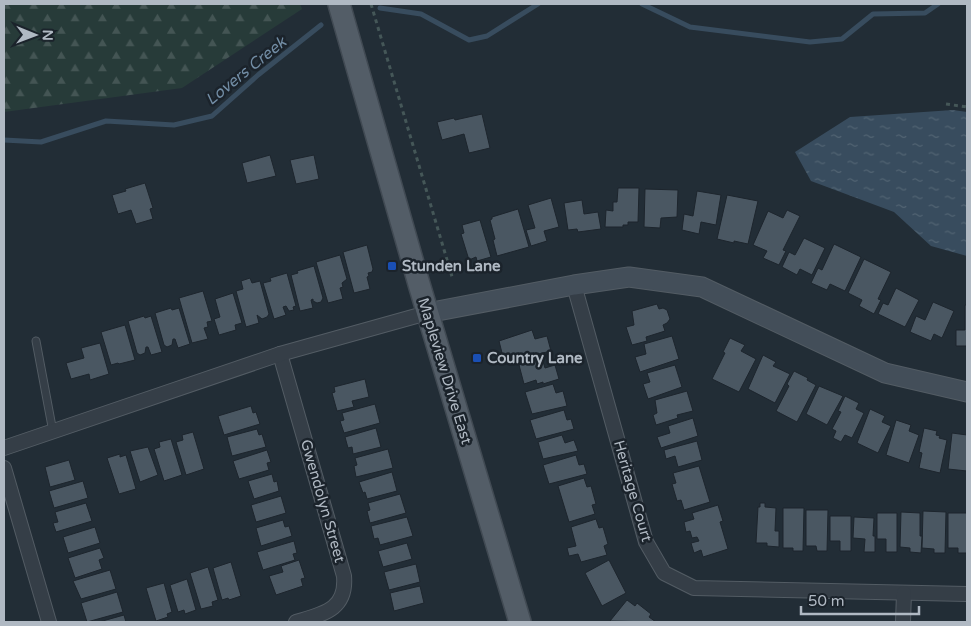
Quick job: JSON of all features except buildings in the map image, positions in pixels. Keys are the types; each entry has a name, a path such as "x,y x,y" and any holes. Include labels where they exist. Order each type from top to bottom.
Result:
{"main road":[{"name":"Mapleview Drive East","path":"339,4 427,313 520,622"}],"street":[{"path":"4,448 280,354 427,313 574,284 629,277 702,287 885,373 967,392"},
{"name":"Heritage Court","path":"574,284 646,542 664,573 694,588 967,594"},
{"name":"Gwendolyn Street","path":"280,354 345,584 342,597 333,608 322,614 296,622"},
{"path":"4,468 49,622"},
{"path":"903,622 904,593"}],"lane":[{"path":"36,341 53,432"}],"path":[{"path":"371,4 453,280"},
{"path":"946,104 967,106"}],"green space":[{"path":"4,4 300,4 302,9 182,88 4,112"}],"water":[{"path":"953,110 967,112 967,256 931,246 894,212 811,181 795,152 850,117"}],"waterway":[{"name":"Lovers Creek","path":"380,8 421,14 469,40 487,36 538,4"},
{"name":"Lovers Creek","path":"642,4 690,27 810,42 842,39 873,14 925,13 938,4"},
{"name":"Lovers Creek","path":"4,140 41,142 106,121 174,125 212,116 258,75 321,25"}],"place":[{"name":"Stunden Lane","path":"392,266"},
{"name":"Country Lane","path":"477,358"}]}
